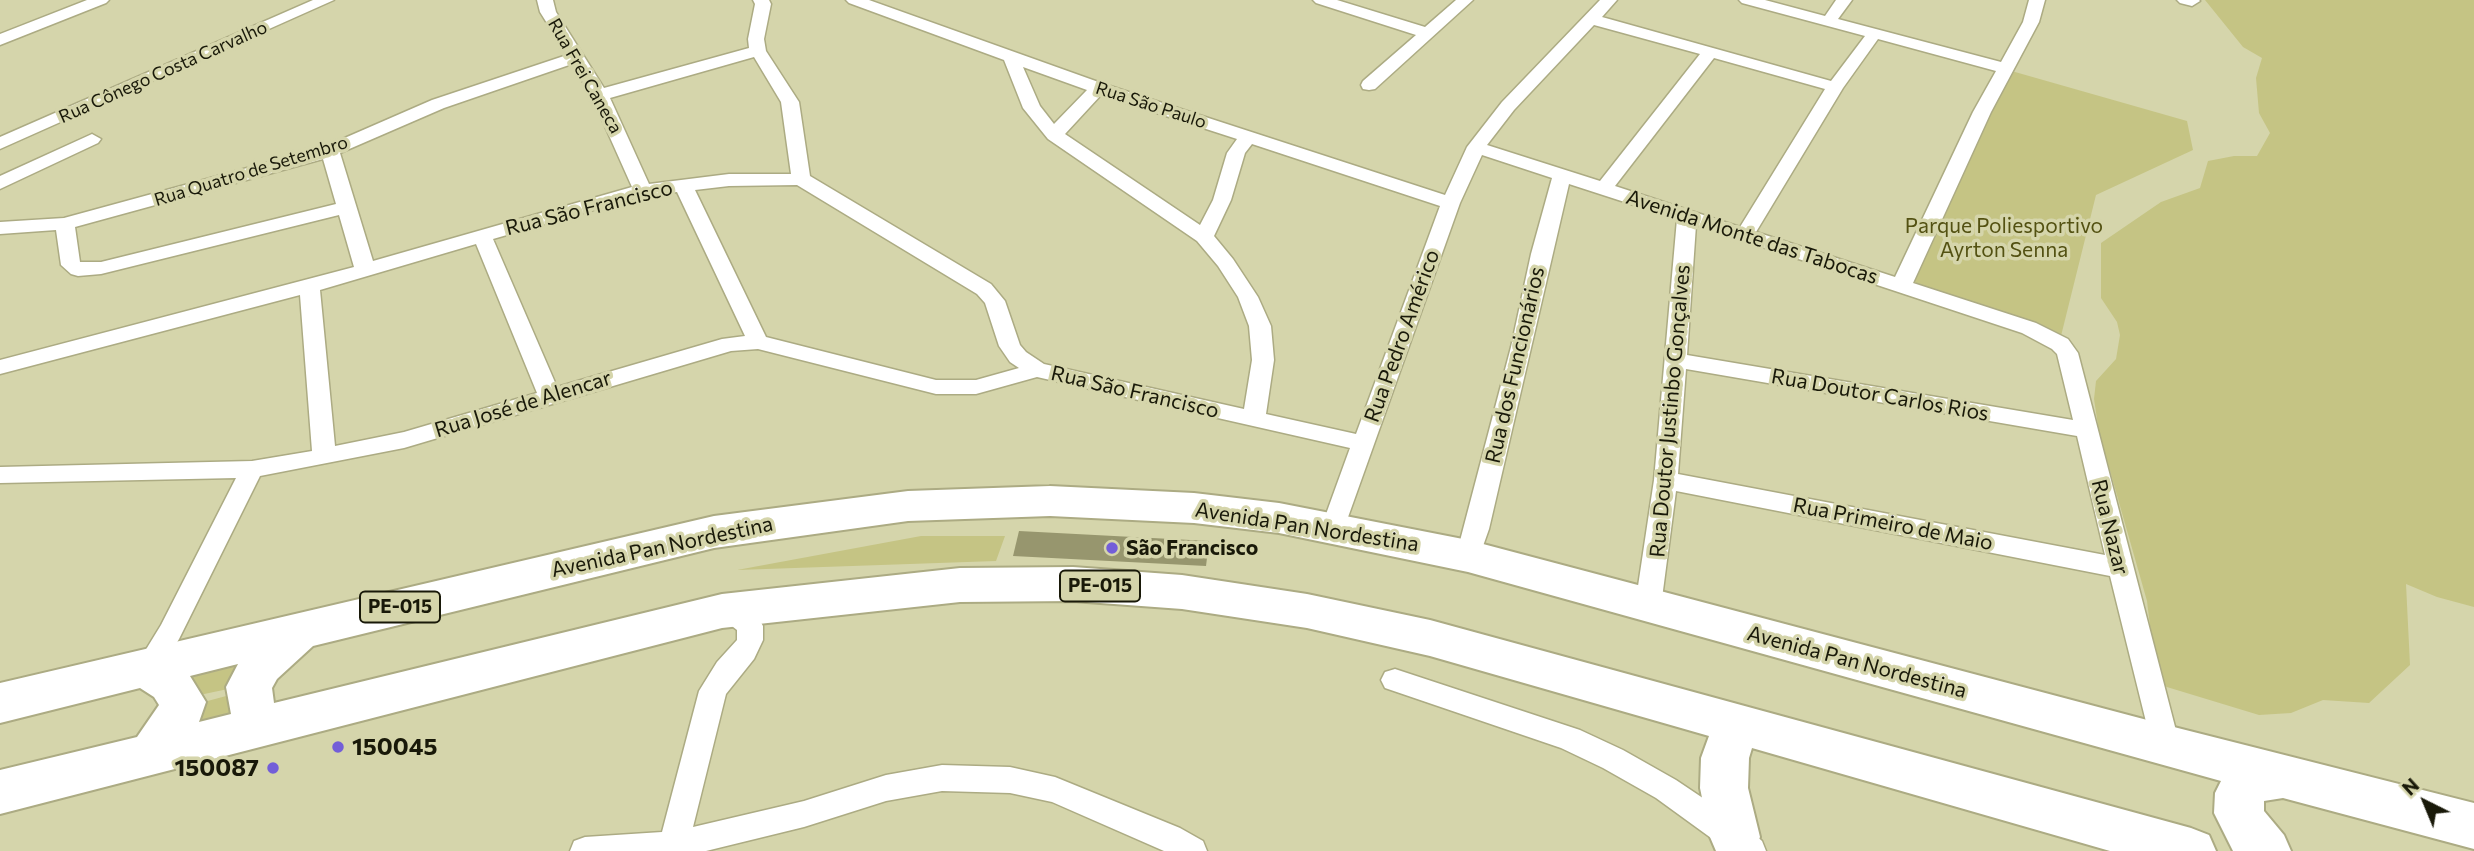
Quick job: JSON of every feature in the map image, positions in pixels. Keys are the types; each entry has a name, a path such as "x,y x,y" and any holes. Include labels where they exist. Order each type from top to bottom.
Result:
{"highway":[{"name":"Avenida Pan Nordestina","path":"0,703 714,533 908,506 1051,501 1129,504 1194,508 1332,528 1468,556 2166,746 2474,826"},
{"name":"PE-015","path":"0,792 722,611 960,585 1073,584 1182,592 1307,611 1430,638 2190,851"},
{"path":"262,726 253,709 249,687 261,666 299,632"},
{"path":"147,669 170,684 183,702 180,713 153,754"},
{"path":"1737,724 1725,758 1724,788 1743,844"},
{"path":"2266,851 2251,836 2239,813 2240,793 2249,783 2284,776"}],"street":[{"path":"0,40 101,0"},
{"name":"Rua Cônego Costa Carvalho","path":"0,144 326,0"},
{"name":"Rua Frei Caneca","path":"545,0 548,12 574,58 600,95 643,190"},
{"path":"761,0 763,4 756,39 758,51 790,102 801,179"},
{"name":"Rua São Paulo","path":"854,0 1098,88 1451,203"},
{"path":"1321,0 1426,33"},
{"path":"1369,85 1465,0"},
{"path":"1476,147 1508,106 1609,0"},
{"path":"1747,0 2006,68"},
{"path":"1829,21 1844,0"},
{"path":"1901,286 1982,112 2031,22 2037,0"},
{"path":"1591,19 1835,87"},
{"path":"1745,235 1835,87 1875,33"},
{"path":"600,95 758,51"},
{"path":"1604,188 1711,51"},
{"name":"Rua Quatro de Setembro","path":"0,228 65,224 330,151 438,104 574,58"},
{"path":"1012,58 1032,108 1054,135 1204,237 1226,263 1248,297 1260,326 1264,360 1254,418"},
{"path":"1054,135 1098,88"},
{"path":"1204,237 1222,200 1236,153 1247,138"},
{"path":"0,183 92,139"},
{"name":"Avenida Monte das Tabocas","path":"1476,147 2029,328"},
{"name":"Rua Pedro Américo","path":"1332,528 1451,203 1476,147"},
{"path":"330,151 365,269"},
{"name":"Rua dos Funcionários","path":"1468,556 1478,529 1562,174"},
{"name":"Rua São Francisco","path":"0,367 309,286 643,190 729,180 801,179 984,289 995,301 1010,346 1018,357 1037,370 1362,443"},
{"path":"683,184 758,342"},
{"path":"65,224 67,253 71,265 78,270 101,268 345,208"},
{"name":"Rua Doutor Justinbo Gonçalves","path":"1648,606 1666,480 1687,217"},
{"path":"482,236 550,396"},
{"path":"309,286 324,457"},
{"name":"Rua Nazar","path":"2029,328 2047,335 2067,353 2166,746"},
{"name":"Rua José de Alencar","path":"0,475 252,469 324,457 404,440 730,344 758,342 936,387 976,387 1037,370"},
{"name":"Rua Doutor Carlos Rios","path":"1675,360 2085,430"},
{"path":"147,669 170,632 252,469"},
{"name":"Rua Primeiro de Maio","path":"1666,480 2120,568"},
{"path":"668,848 713,691 727,670 745,651 750,640 750,626 737,616 722,611"},
{"path":"1395,680 1570,739 1613,759 1666,789 1743,844"},
{"path":"585,851 668,848 804,814 886,788 942,778 1010,780 1055,790 1169,838 1192,851"}],"green space":[{"path":"2205,0 2474,0 2474,607 2437,597 2406,584 2410,665 2369,703 2323,700 2291,713 2259,715 2157,684 2147,601 2099,432 2094,399 2096,381 2116,359 2120,335 2117,322 2101,298 2101,243 2161,202 2200,188 2208,161 2234,156 2257,156 2270,133 2259,113 2256,78 2262,58 2243,47"},
{"name":"Parque Poliesportivo Ayrton Senna","path":"2001,68 2187,121 2193,150 2096,195 2060,340 1892,286"},
{"path":"921,536 1005,536 996,561 737,570"},
{"path":"283,640 247,685 190,697 173,668"},
{"path":"241,692 252,725 181,725 189,706"}],"building":[{"name":"São Francisco","path":"1019,531 1209,541 1206,566 1013,556"}],"place":[{"name":"São Francisco","path":"1112,548"},
{"name":"150045","path":"338,747"},
{"name":"150087","path":"273,768"}]}
